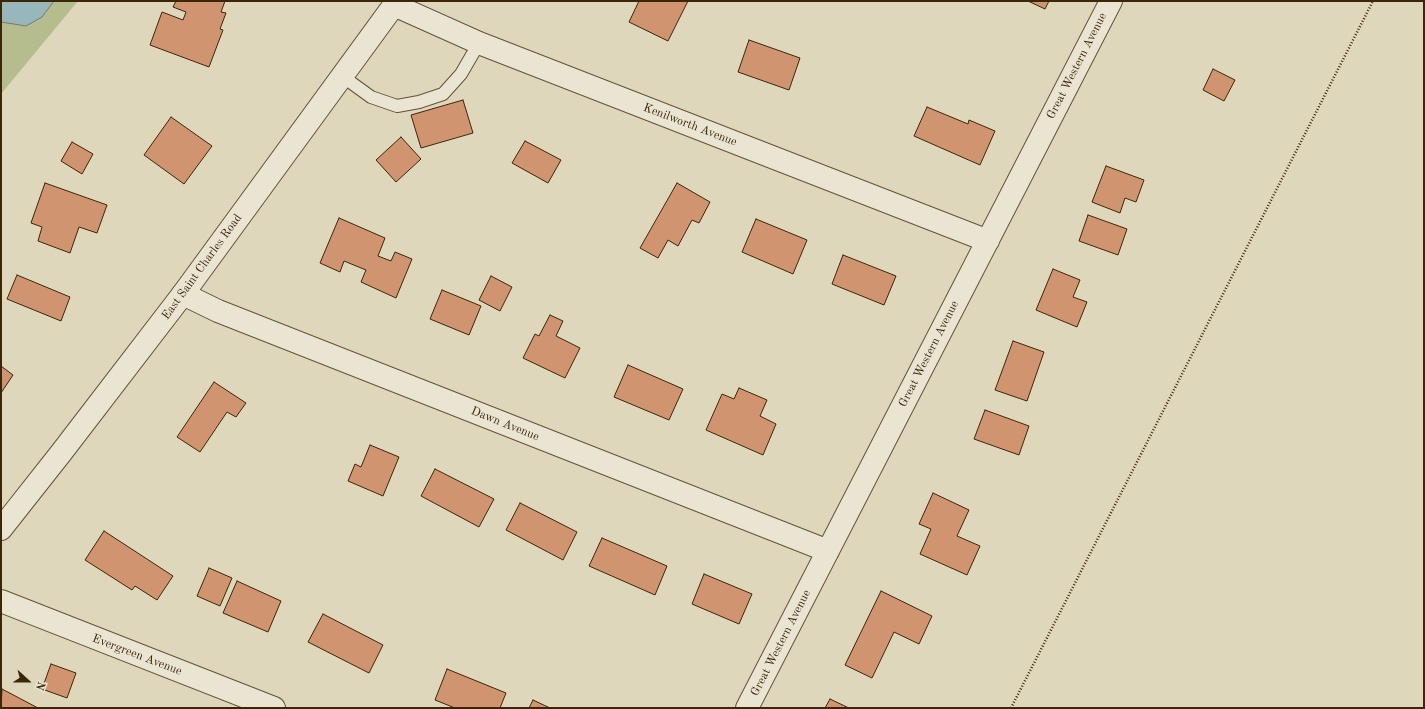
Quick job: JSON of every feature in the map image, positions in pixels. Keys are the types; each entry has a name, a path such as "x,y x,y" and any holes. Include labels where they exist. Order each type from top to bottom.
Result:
{"street":[{"name":"Great Western Avenue","path":"747,708 1111,1"},
{"name":"Kenilworth Avenue","path":"395,3 479,43 988,241"},
{"name":"East Saint Charles Road","path":"1,529 184,294 395,3"},
{"name":"Dawn Avenue","path":"184,294 224,313 828,551"},
{"name":"Evergreen Avenue","path":"1,601 274,708"}],"lane":[{"path":"342,76 371,97 397,106 418,102 443,94 461,74 479,43"}],"path":[{"path":"1011,708 1373,1"}],"green space":[{"path":"1,1 78,1 1,94"}],"water":[{"path":"1,1 54,1 42,17 26,26 1,22"}],"building":[{"path":"176,1 225,1 221,12 226,13 220,29 223,30 209,67 150,45 162,12 183,20 186,12 173,7"},
{"path":"639,1 688,1 668,41 629,22"},
{"path":"1028,1 1049,1 1045,9"},
{"path":"749,40 800,58 789,90 738,72"},
{"path":"1213,69 1235,80 1224,101 1203,90"},
{"path":"463,100 473,133 421,148 411,115"},
{"path":"927,107 968,124 969,120 995,131 980,165 914,136"},
{"path":"171,117 212,146 184,184 144,155"},
{"path":"401,137 421,159 396,182 376,160"},
{"path":"525,141 561,160 548,183 512,163"},
{"path":"72,142 93,154 82,174 61,161"},
{"path":"1106,166 1144,180 1136,202 1125,198 1120,213 1092,202"},
{"path":"45,183 107,205 97,233 79,227 70,253 38,241 42,227 31,223"},
{"path":"677,183 710,202 699,223 692,220 678,246 668,240 658,258 640,248"},
{"path":"1088,215 1127,229 1118,255 1079,241"},
{"path":"339,218 385,238 378,256 391,261 395,252 412,259 396,298 361,282 366,270 344,261 340,272 320,263"},
{"path":"756,219 807,240 793,274 742,252"},
{"path":"843,255 896,276 884,305 832,284"},
{"path":"1053,269 1080,280 1073,297 1087,302 1077,327 1036,310"},
{"path":"17,275 70,297 61,321 7,299"},
{"path":"491,276 512,287 500,311 479,300"},
{"path":"442,290 481,306 469,335 430,319"},
{"path":"550,315 563,321 556,336 580,348 565,378 523,358 535,334 539,336"},
{"path":"1013,341 1044,352 1027,401 995,390"},
{"path":"628,365 683,389 669,420 614,397"},
{"path":"1,366 13,375 1,393"},
{"path":"214,382 246,403 236,417 227,412 200,452 177,437"},
{"path":"739,388 767,400 760,416 776,424 763,455 706,430 722,394 734,399"},
{"path":"985,410 1029,426 1019,455 974,439"},
{"path":"370,445 399,457 383,496 348,481 355,464 361,467"},
{"path":"435,469 494,499 479,527 421,496"},
{"path":"933,493 969,510 957,536 980,546 967,575 920,554 931,529 919,524"},
{"path":"520,503 577,532 563,560 506,530"},
{"path":"104,531 173,576 157,600 135,586 132,590 85,560"},
{"path":"602,538 667,566 655,595 589,566"},
{"path":"209,568 232,578 220,606 197,596"},
{"path":"704,574 752,594 739,624 692,604"},
{"path":"237,581 281,601 268,632 223,613"},
{"path":"881,591 932,616 919,644 894,632 872,678 845,665"},
{"path":"323,614 383,645 369,673 308,642"},
{"path":"51,664 76,673 67,698 42,689"},
{"path":"447,669 506,693 500,708 455,708 435,700"},
{"path":"2,689 38,708 1,708"},
{"path":"830,699 849,708 825,708"},
{"path":"533,700 550,708 529,708"}]}
